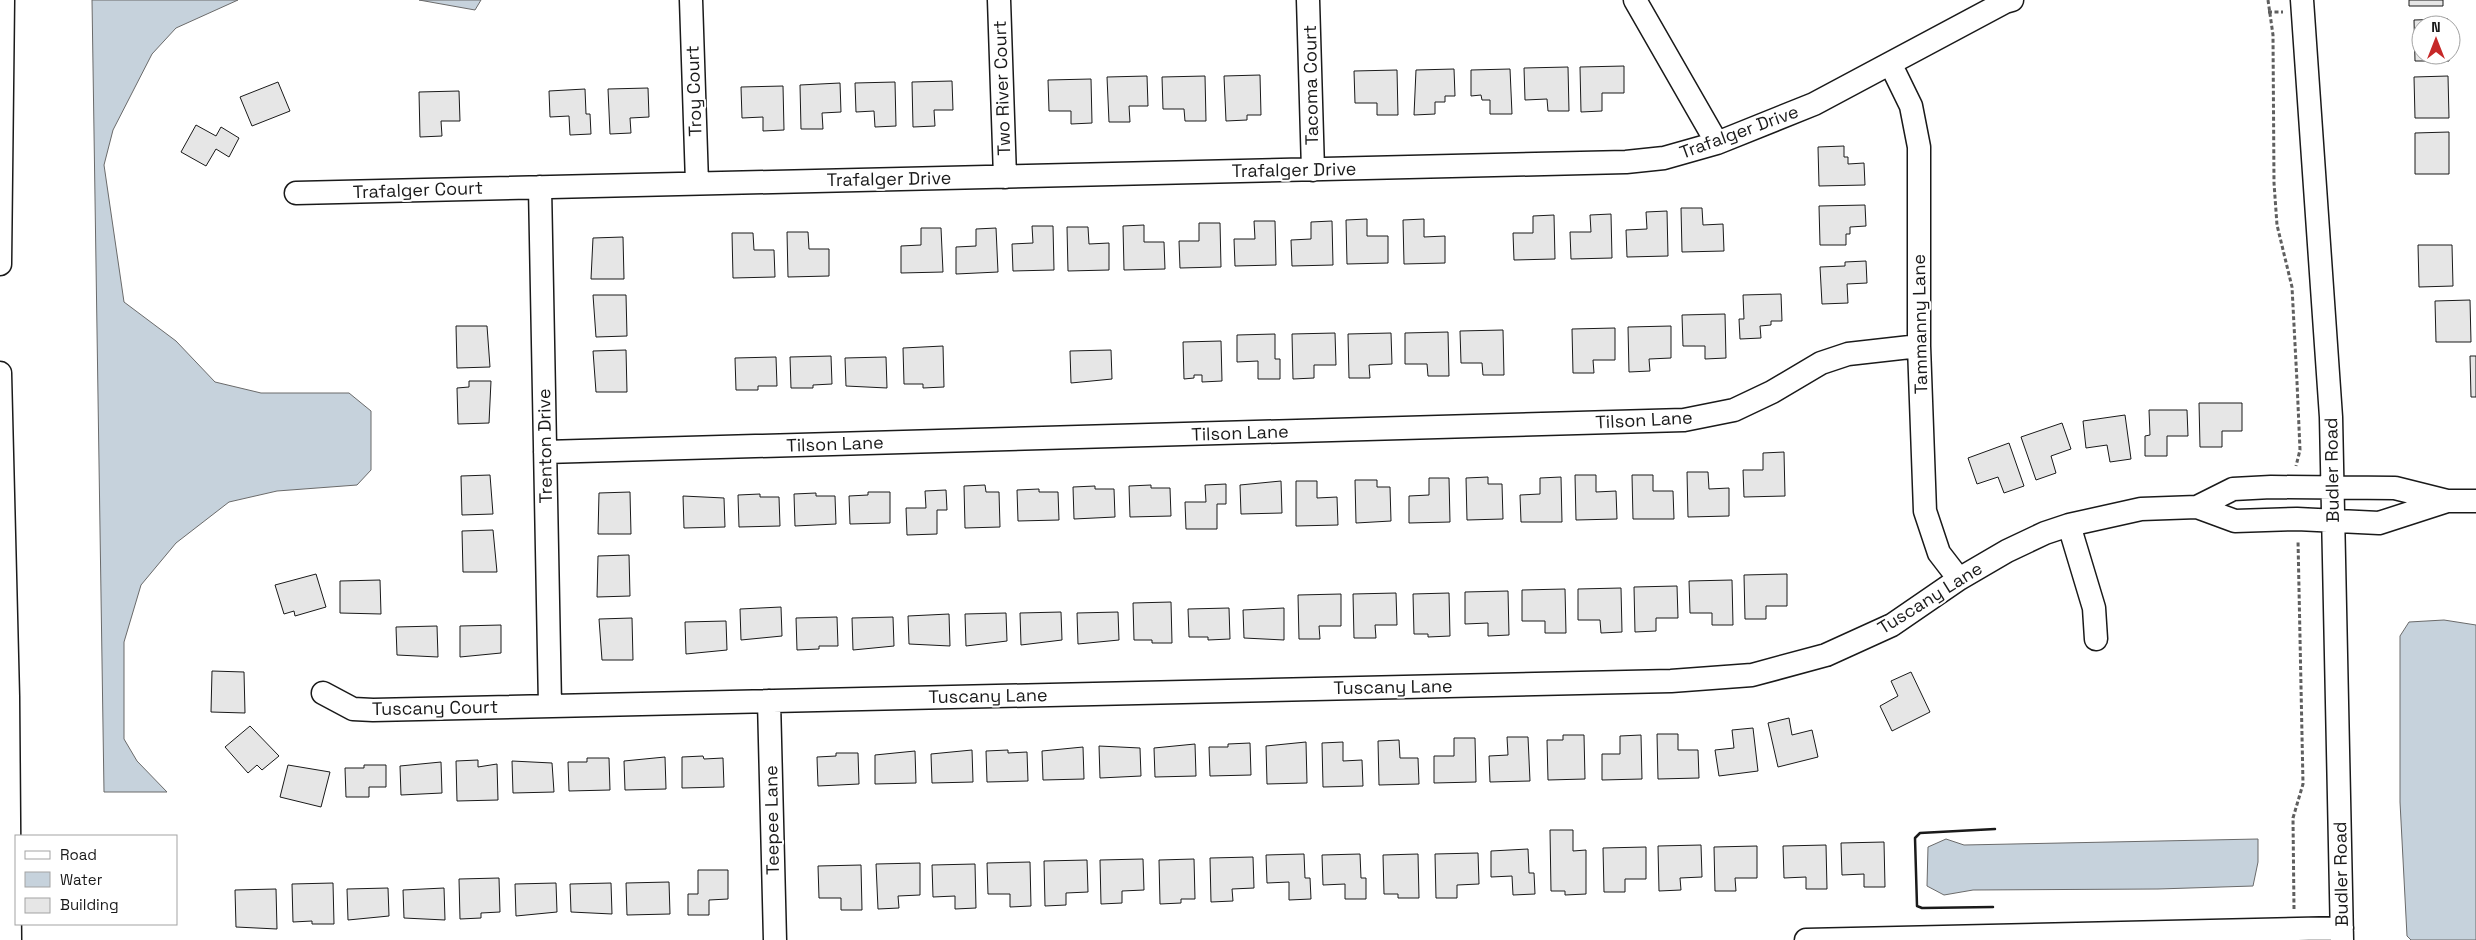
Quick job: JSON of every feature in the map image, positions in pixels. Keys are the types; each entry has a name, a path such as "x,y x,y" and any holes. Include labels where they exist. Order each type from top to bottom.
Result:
{"street":[{"path":"0,264 3,0"},
{"name":"Troy Court","path":"691,0 696,183"},
{"name":"Two River Court","path":"1000,0 1005,176"},
{"name":"Tacoma Court","path":"1308,0 1313,170"},
{"path":"1635,0 1717,143"},
{"name":"Trafalger Drive","path":"540,187 1626,162 1664,158 1717,143 1814,104 1891,65 2004,2 2012,0"},
{"name":"Budler Road","path":"2302,0 2331,417 2342,934"},
{"name":"Tammanny Lane","path":"1891,65 1911,106 1919,147 1919,346 1925,511 1939,553 1960,579"},
{"name":"Trafalger Court","path":"296,194 540,187"},
{"name":"Trenton Drive","path":"540,187 550,705"},
{"name":"Tilson Lane","path":"545,452 1684,420 1734,410 1772,392 1821,363 1842,356 1919,346"},
{"path":"0,373 8,696 10,940"},
{"name":"Tuscany Lane","path":"2197,507 2232,488 2395,488 2447,501"},
{"path":"2447,501 2476,501"},
{"name":"Tuscany Lane","path":"550,705 1671,681 1752,675 1834,651 1892,624 2006,551 2045,533 2069,525 2141,509 2197,507 2235,521 2333,520 2379,523 2447,501"},
{"path":"2069,525 2094,608 2096,640"},
{"name":"Tuscany Court","path":"323,693 353,709 550,705"},
{"name":"Teepee Lane","path":"769,701 775,940"},
{"path":"1806,940 2342,934"}],"water":[{"path":"92,0 238,0 176,28 152,54 113,130 104,165 124,302 176,341 215,382 261,393 349,393 371,411 371,470 357,485 277,491 229,502 176,543 141,585 124,642 124,739 137,761 167,792 104,792"},
{"path":"419,0 481,0 475,10"},
{"path":"2444,620 2476,625 2476,940 2411,940 2407,936 2400,802 2400,636 2409,622"},
{"path":"1946,839 1964,845 2258,839 2258,862 2253,886 2158,889 1973,890 1944,895 1927,886 1928,847"}],"building":[{"path":"2409,0 2443,0 2443,6 2409,6"},
{"path":"1624,66 1624,93 1602,93 1602,111 1581,112 1580,67"},
{"path":"1568,67 1569,111 1548,111 1547,99 1525,100 1524,68"},
{"path":"1454,69 1455,96 1445,96 1445,102 1435,102 1435,114 1414,115 1416,70"},
{"path":"1510,69 1512,114 1490,114 1490,100 1482,100 1481,95 1471,96 1471,70"},
{"path":"1397,70 1398,115 1377,115 1377,103 1355,103 1354,71"},
{"path":"1260,75 1261,115 1247,115 1247,120 1226,121 1224,76"},
{"path":"1147,76 1148,106 1129,106 1130,122 1109,122 1107,77"},
{"path":"1205,76 1206,121 1185,121 1184,109 1163,109 1162,77"},
{"path":"2448,76 2449,118 2415,118 2414,77"},
{"path":"1091,79 1092,123 1071,124 1071,111 1049,111 1048,80"},
{"path":"952,81 953,110 934,110 935,126 913,127 912,82"},
{"path":"278,82 290,111 252,126 240,97"},
{"path":"895,82 896,126 875,127 874,111 856,112 855,83"},
{"path":"840,83 841,112 822,113 823,129 801,129 800,85"},
{"path":"783,86 784,130 763,131 763,117 742,118 741,87"},
{"path":"648,88 649,117 630,118 631,133 610,134 608,89"},
{"path":"585,89 586,114 590,114 591,134 570,135 569,116 550,117 549,91"},
{"path":"459,91 460,121 441,121 442,136 420,137 419,92"},
{"path":"196,125 216,136 221,127 239,138 229,157 216,149 206,166 181,152"},
{"path":"2449,132 2449,174 2415,174 2415,133"},
{"path":"1844,146 1844,157 1848,157 1848,164 1864,163 1865,185 1819,186 1818,147"},
{"path":"1865,205 1866,226 1850,227 1850,234 1846,234 1846,245 1820,245 1819,206"},
{"path":"1681,208 1702,208 1703,225 1723,224 1724,251 1682,252"},
{"path":"1667,211 1668,256 1627,257 1626,230 1647,229 1646,212"},
{"path":"1611,214 1612,258 1571,259 1570,232 1591,232 1590,215"},
{"path":"1554,215 1555,259 1514,260 1513,233 1533,233 1533,216"},
{"path":"1367,219 1367,236 1388,236 1388,263 1347,264 1346,220"},
{"path":"1424,219 1424,237 1445,236 1445,263 1404,264 1403,220"},
{"path":"1254,221 1275,221 1276,265 1235,266 1234,239 1255,239"},
{"path":"1332,221 1333,265 1292,266 1291,240 1311,239 1311,222"},
{"path":"1199,223 1220,223 1221,267 1180,268 1179,241 1199,241"},
{"path":"1144,225 1144,242 1164,242 1165,269 1124,270 1123,226"},
{"path":"1032,226 1053,226 1054,270 1013,271 1012,244 1033,243"},
{"path":"1067,227 1088,227 1089,244 1109,243 1109,270 1068,271"},
{"path":"921,228 941,228 943,272 901,273 901,246 921,245"},
{"path":"996,228 998,272 956,274 956,247 976,246 976,229"},
{"path":"787,232 808,232 809,249 829,249 829,276 788,277"},
{"path":"732,233 753,233 754,250 774,250 775,277 733,278"},
{"path":"623,237 624,279 591,279 593,238"},
{"path":"2418,245 2452,245 2453,286 2419,287"},
{"path":"1866,261 1867,283 1847,284 1848,303 1822,304 1820,267 1845,266 1845,262"},
{"path":"1781,294 1782,321 1771,321 1771,325 1760,326 1761,338 1740,339 1739,319 1744,319 1743,295"},
{"path":"593,295 626,295 627,336 596,337"},
{"path":"2470,300 2471,342 2436,342 2435,301"},
{"path":"1725,314 1726,358 1705,359 1705,346 1683,346 1682,315"},
{"path":"456,326 487,326 490,367 457,368"},
{"path":"1671,326 1671,358 1649,359 1650,371 1629,372 1628,327"},
{"path":"1615,328 1615,360 1593,360 1594,373 1573,373 1572,329"},
{"path":"1503,330 1504,375 1483,375 1482,363 1461,363 1460,331"},
{"path":"1448,332 1449,376 1428,376 1427,364 1405,364 1405,333"},
{"path":"1335,333 1336,365 1314,365 1314,378 1293,379 1292,334"},
{"path":"1391,333 1392,364 1369,365 1370,378 1349,378 1348,334"},
{"path":"1275,334 1275,359 1280,359 1280,379 1258,379 1258,361 1237,362 1237,335"},
{"path":"1221,341 1222,381 1202,382 1202,375 1194,375 1194,378 1184,379 1183,342"},
{"path":"943,346 944,387 923,388 923,384 904,384 903,348"},
{"path":"626,350 627,392 596,392 593,351"},
{"path":"1111,350 1112,379 1071,383 1070,351"},
{"path":"831,356 832,384 813,385 813,388 791,388 790,357"},
{"path":"2470,356 2476,356 2476,397 2471,397"},
{"path":"776,357 777,386 758,386 758,390 736,390 735,358"},
{"path":"886,357 887,388 846,386 845,358"},
{"path":"469,381 491,381 489,423 458,424 457,388 469,387"},
{"path":"2199,403 2242,403 2242,431 2222,431 2222,447 2200,447"},
{"path":"2149,410 2187,410 2188,436 2167,436 2167,456 2145,456 2145,436 2150,435"},
{"path":"2125,415 2131,459 2110,462 2107,445 2086,448 2083,421"},
{"path":"2062,423 2071,449 2051,456 2056,473 2036,480 2021,437"},
{"path":"2009,443 2024,486 2004,493 1998,477 1977,484 1968,458"},
{"path":"1784,452 1785,496 1744,497 1743,470 1763,470 1763,453"},
{"path":"1687,472 1708,472 1709,489 1729,488 1729,516 1688,517"},
{"path":"490,475 493,514 462,515 461,476"},
{"path":"1575,475 1596,475 1596,492 1616,491 1617,519 1576,520"},
{"path":"1632,475 1653,475 1653,491 1673,491 1674,519 1633,519"},
{"path":"1488,477 1488,484 1502,484 1503,519 1467,520 1466,478"},
{"path":"1561,477 1562,522 1521,522 1520,495 1540,494 1540,478"},
{"path":"1429,478 1449,478 1450,522 1409,523 1409,496 1429,495"},
{"path":"1355,480 1377,480 1377,487 1390,487 1391,521 1356,523"},
{"path":"1281,481 1282,513 1241,514 1240,485"},
{"path":"1296,481 1317,481 1317,498 1337,497 1338,525 1296,526"},
{"path":"1226,484 1226,504 1217,504 1217,529 1186,529 1185,502 1206,502 1205,485"},
{"path":"985,485 986,492 999,492 1000,527 965,528 964,486"},
{"path":"1151,485 1151,488 1170,488 1171,516 1130,517 1129,486"},
{"path":"1095,486 1095,489 1114,489 1115,517 1074,519 1073,487"},
{"path":"1039,489 1039,492 1058,492 1059,520 1018,521 1017,490"},
{"path":"946,490 947,510 937,510 937,534 907,535 906,508 926,508 925,491"},
{"path":"630,492 631,534 598,534 599,493"},
{"path":"868,492 890,492 890,523 850,524 849,496 868,495"},
{"path":"816,493 816,496 835,496 836,524 795,526 794,494"},
{"path":"760,494 760,497 779,497 780,526 739,527 738,495"},
{"path":"683,496 724,498 725,527 684,528"},
{"path":"493,530 497,572 463,572 462,531"},
{"path":"629,555 630,596 597,597 598,556"},
{"path":"316,574 326,607 295,616 294,611 284,614 275,585"},
{"path":"1787,574 1787,606 1766,606 1766,619 1745,619 1744,575"},
{"path":"380,580 381,614 340,613 340,581"},
{"path":"1732,580 1733,625 1712,625 1712,613 1690,613 1689,581"},
{"path":"1677,586 1678,618 1656,618 1656,631 1635,632 1634,587"},
{"path":"1621,588 1622,632 1601,633 1600,620 1578,620 1578,589"},
{"path":"1565,589 1566,633 1545,633 1545,621 1522,621 1522,590"},
{"path":"1508,591 1509,635 1488,636 1488,623 1465,624 1465,592"},
{"path":"1396,593 1397,625 1375,625 1376,638 1354,638 1353,594"},
{"path":"1449,593 1450,636 1428,637 1428,634 1414,634 1413,594"},
{"path":"1341,594 1341,626 1319,626 1320,639 1299,639 1298,595"},
{"path":"1171,602 1172,643 1152,643 1152,640 1134,640 1133,603"},
{"path":"781,607 782,636 741,640 740,609"},
{"path":"1229,608 1230,639 1208,640 1208,637 1189,637 1188,609"},
{"path":"1284,608 1284,640 1244,638 1243,610"},
{"path":"1061,612 1062,640 1021,645 1020,613"},
{"path":"1118,612 1119,640 1078,644 1077,613"},
{"path":"1006,613 1007,641 966,646 965,614"},
{"path":"949,614 950,646 909,644 908,616"},
{"path":"837,617 838,646 819,646 819,649 797,650 796,618"},
{"path":"893,617 894,646 853,650 852,618"},
{"path":"632,618 633,660 602,660 599,619"},
{"path":"726,621 727,650 686,654 685,622"},
{"path":"501,625 501,653 460,657 460,626"},
{"path":"437,626 438,657 397,655 396,627"},
{"path":"212,671 244,672 245,713 211,712"},
{"path":"1911,672 1930,712 1892,731 1880,706 1898,696 1891,681"},
{"path":"1789,718 1792,735 1812,730 1818,757 1778,767 1768,723"},
{"path":"250,726 279,756 262,770 257,765 248,773 225,747"},
{"path":"1753,728 1758,771 1719,776 1715,750 1734,748 1732,730"},
{"path":"1657,734 1678,734 1678,750 1698,750 1699,778 1658,779"},
{"path":"1563,735 1584,735 1585,779 1548,780 1547,740 1563,740"},
{"path":"1641,735 1642,779 1602,780 1602,754 1620,754 1620,736"},
{"path":"1507,737 1528,737 1530,781 1490,782 1489,756 1508,755"},
{"path":"1454,738 1475,738 1476,782 1434,783 1434,756 1454,756"},
{"path":"1399,740 1400,758 1418,758 1419,784 1379,785 1378,741"},
{"path":"1306,742 1307,783 1267,784 1266,746"},
{"path":"1343,742 1343,761 1362,760 1363,786 1323,787 1322,743"},
{"path":"1250,743 1251,775 1210,776 1209,747 1228,747 1228,744"},
{"path":"1195,744 1196,776 1155,777 1154,748"},
{"path":"1099,746 1140,748 1141,776 1100,778"},
{"path":"1083,747 1084,779 1043,780 1042,751"},
{"path":"972,750 973,782 932,783 931,754"},
{"path":"1008,750 1008,753 1027,752 1028,781 987,782 986,751"},
{"path":"915,751 916,783 875,784 875,755"},
{"path":"836,753 858,753 859,784 818,786 817,757 836,756"},
{"path":"703,756 704,759 723,758 724,787 682,788 682,757"},
{"path":"665,757 666,789 625,790 624,761"},
{"path":"587,758 609,758 610,790 569,791 568,762 587,762"},
{"path":"478,760 478,767 497,764 498,800 457,801 456,761"},
{"path":"512,761 552,763 554,792 513,793"},
{"path":"441,762 442,793 401,795 400,766"},
{"path":"288,765 330,772 321,807 280,797"},
{"path":"364,765 386,765 386,787 369,787 369,797 346,797 345,768 364,768"},
{"path":"1550,830 1573,830 1573,851 1586,850 1586,894 1565,895 1565,891 1551,891"},
{"path":"1884,842 1885,887 1864,887 1864,874 1842,875 1841,843"},
{"path":"1701,845 1702,877 1680,878 1681,890 1659,891 1658,846"},
{"path":"1826,845 1827,889 1806,889 1806,877 1784,878 1783,846"},
{"path":"1757,846 1757,878 1735,878 1736,891 1715,891 1714,847"},
{"path":"1646,847 1646,879 1625,879 1625,892 1604,892 1603,848"},
{"path":"1528,849 1529,873 1534,873 1535,894 1513,895 1512,876 1491,877 1491,851"},
{"path":"1478,853 1479,884 1457,885 1457,898 1436,898 1435,854"},
{"path":"1304,854 1305,878 1310,878 1311,899 1289,900 1289,882 1267,883 1266,855"},
{"path":"1360,854 1361,878 1366,878 1366,899 1345,899 1345,884 1323,885 1322,855"},
{"path":"1418,854 1419,898 1398,898 1398,894 1384,894 1383,855"},
{"path":"1253,857 1254,888 1232,889 1233,901 1211,902 1210,858"},
{"path":"1143,859 1144,890 1122,891 1122,903 1101,904 1100,860"},
{"path":"1194,859 1195,899 1181,899 1181,903 1160,904 1159,860"},
{"path":"1087,860 1088,892 1066,893 1066,905 1045,906 1044,861"},
{"path":"1030,862 1031,906 1010,907 1010,894 988,894 987,863"},
{"path":"920,863 920,895 898,896 899,908 878,909 876,864"},
{"path":"975,864 976,908 955,909 955,896 933,897 932,865"},
{"path":"861,865 862,910 841,910 841,898 819,898 818,866"},
{"path":"698,870 728,870 728,899 709,900 709,915 688,915 688,894 698,894"},
{"path":"499,878 500,912 481,913 481,918 460,919 459,879"},
{"path":"669,882 670,914 627,915 626,883"},
{"path":"333,883 334,924 312,924 312,921 293,922 292,884"},
{"path":"556,883 557,912 516,916 515,884"},
{"path":"611,883 612,914 571,912 570,884"},
{"path":"388,888 389,916 348,920 347,889"},
{"path":"444,888 445,920 404,918 403,890"},
{"path":"276,889 277,929 236,927 235,890"}],"wall":[{"path":"1993,907 1922,908 1917,906 1915,838 1920,833 1995,829"}]}
